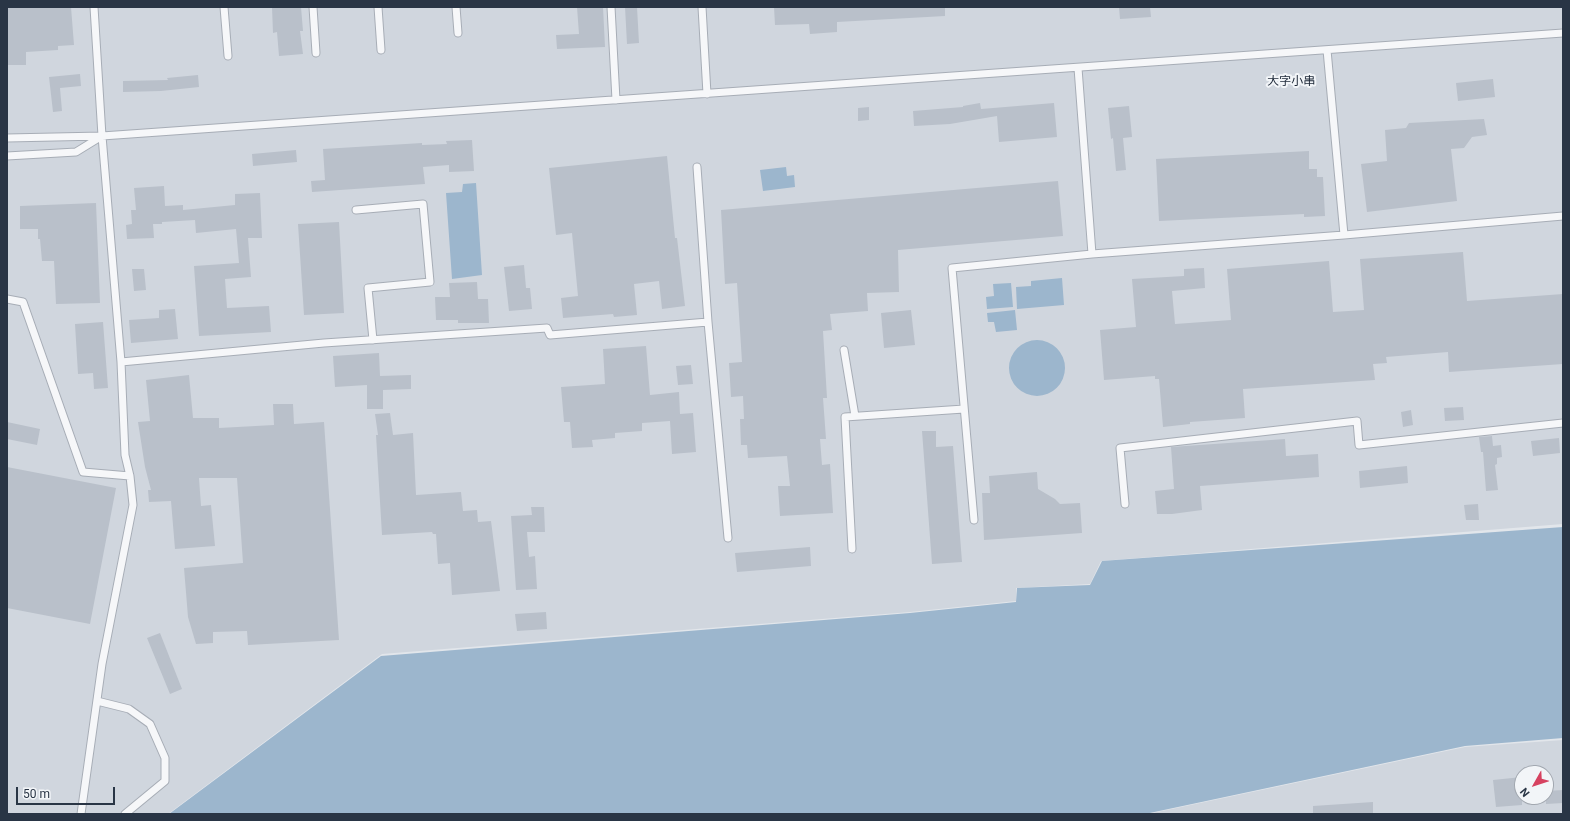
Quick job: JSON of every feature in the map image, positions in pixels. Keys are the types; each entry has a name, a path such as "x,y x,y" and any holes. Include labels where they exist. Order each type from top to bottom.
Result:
{"lane":[{"path":"81,814 102,664 133,505 130,476 125,456 121,362 102,136 94,7"},
{"path":"224,7 228,56"},
{"path":"313,7 316,53"},
{"path":"378,7 381,50"},
{"path":"456,7 458,33"},
{"path":"611,7 616,100"},
{"path":"702,7 708,94"},
{"path":"7,138 102,136 1563,33"},
{"path":"1327,50 1344,235"},
{"path":"1078,68 1092,254"},
{"path":"7,156 76,152 102,136"},
{"path":"697,167 708,322 728,538"},
{"path":"356,210 423,204 430,282 368,288 373,340"},
{"path":"974,520 952,268 1092,254 1344,235 1563,216"},
{"path":"7,299 23,302 83,472 130,476"},
{"path":"121,362 373,340 547,328 550,335 708,322"},
{"path":"844,350 855,416"},
{"path":"852,549 845,417 964,409"},
{"path":"1125,504 1120,448 1357,421 1359,446 1563,423"},
{"path":"97,701 129,709 150,724 165,758 165,781 126,814"}],"shaded area":[{"path":"7,7 1563,7 1563,524 1101,561 1090,584 1016,588 1016,601 910,612 382,654 168,814 7,814"},
{"path":"1563,740 1563,814 1148,814 1465,747"}],"water":[{"path":"786,167 787,176 794,175 795,187 763,191 760,170"},
{"path":"476,183 482,275 452,279 446,193 462,192 463,184"},
{"path":"1062,278 1064,305 1017,309 1016,287 1031,286 1031,281"},
{"path":"1011,283 1013,307 987,309 986,297 994,296 993,284"},
{"path":"1015,310 1017,330 996,332 994,322 988,322 987,313"},
{"path":"1032,340 1042,340 1057,348 1063,357 1065,368 1063,379 1057,388 1042,396 1032,396 1021,391 1014,384 1009,373 1009,363 1014,352 1021,345"},
{"path":"1563,527 1563,738 1465,746 1145,814 169,814 381,656 910,613 1016,602 1017,588 1090,585 1102,561"}],"building":[{"path":"7,7 71,7 74,45 58,46 58,50 26,52 26,65 7,65"},
{"path":"272,7 301,7 303,31 300,31 303,54 279,56 277,32 273,33"},
{"path":"577,7 603,7 605,47 557,49 556,35 579,34"},
{"path":"625,7 637,7 639,43 627,44"},
{"path":"774,7 945,7 945,16 837,22 837,32 810,34 809,24 775,25"},
{"path":"1119,7 1150,7 1151,17 1120,19"},
{"path":"80,74 81,86 60,88 62,111 53,112 49,77"},
{"path":"198,75 199,87 161,91 123,92 123,81 168,80 167,78"},
{"path":"1493,79 1495,97 1458,101 1456,83"},
{"path":"980,103 981,109 1054,103 1057,137 999,142 997,116 950,124 914,126 913,111 963,107"},
{"path":"1129,106 1132,137 1123,138 1126,170 1116,171 1108,108"},
{"path":"869,107 869,120 858,121 858,108"},
{"path":"1484,119 1487,135 1472,137 1464,148 1451,149 1457,201 1367,212 1361,164 1387,161 1385,130 1406,128 1409,123"},
{"path":"472,140 474,171 449,172 449,165 423,167 425,184 312,192 311,181 325,180 323,149 422,143 422,145 447,144 446,141"},
{"path":"296,150 297,162 253,166 252,154"},
{"path":"1309,151 1309,169 1317,169 1317,177 1323,177 1325,216 1304,217 1304,214 1159,221 1156,159"},
{"path":"667,156 675,238 677,238 685,306 662,309 659,281 634,284 637,315 614,317 613,314 563,318 561,298 578,296 572,233 556,235 549,168"},
{"path":"1058,181 1063,236 898,250 899,292 867,293 868,311 830,314 832,330 823,331 827,398 823,398 826,439 820,439 822,465 830,464 833,513 780,516 778,486 790,486 787,456 748,458 747,445 741,445 740,419 744,419 743,396 731,397 729,363 742,362 737,283 725,284 721,210"},
{"path":"164,186 165,206 183,205 183,210 235,205 235,194 260,193 262,238 248,238 251,277 225,279 227,308 269,306 271,332 199,336 194,266 239,263 236,229 196,233 195,220 162,222 162,224 153,224 154,238 127,239 126,225 132,224 131,210 136,210 134,188"},
{"path":"96,203 100,303 56,304 54,261 42,261 40,239 38,239 38,229 20,229 20,206"},
{"path":"339,222 344,313 304,315 298,224"},
{"path":"1463,252 1467,301 1563,294 1563,364 1449,372 1448,352 1386,357 1387,363 1373,364 1375,380 1243,389 1245,418 1190,422 1190,424 1163,427 1159,379 1155,379 1155,376 1104,380 1100,330 1136,327 1132,279 1184,276 1184,269 1204,268 1205,288 1172,291 1175,324 1231,320 1227,269 1329,261 1333,312 1364,310 1360,259"},
{"path":"524,265 526,288 530,288 532,309 509,311 504,267"},
{"path":"132,269 144,269 146,290 134,291"},
{"path":"477,282 478,299 488,299 489,323 458,323 458,320 436,320 435,297 450,297 449,283"},
{"path":"175,309 178,339 131,343 129,320 159,318 159,310"},
{"path":"911,310 915,345 884,348 881,313"},
{"path":"103,322 108,388 94,389 93,373 78,374 75,324"},
{"path":"646,346 650,395 679,392 680,414 693,413 696,452 672,454 670,421 642,423 642,431 615,433 615,438 592,440 593,447 572,448 570,422 564,422 561,387 605,384 603,349"},
{"path":"379,353 380,376 411,375 411,389 383,390 383,409 367,409 367,385 335,387 333,356"},
{"path":"691,365 693,384 678,385 676,366"},
{"path":"189,375 193,418 219,418 219,428 274,425 273,404 293,404 294,424 324,422 339,640 248,645 247,631 213,632 213,643 196,644 188,617 184,568 243,563 237,478 199,478 201,506 211,505 215,546 175,549 171,501 149,502 148,490 151,490 145,467 138,422 150,421 146,380"},
{"path":"1463,407 1464,420 1445,421 1444,408"},
{"path":"1411,410 1413,425 1403,427 1401,412"},
{"path":"390,413 393,435 413,433 416,495 461,492 463,511 477,510 478,522 491,521 500,591 452,595 450,563 438,564 436,534 433,534 432,532 382,535 376,435 378,435 375,414"},
{"path":"7,422 40,429 37,445 7,439"},
{"path":"922,431 936,431 936,447 953,446 962,562 932,564"},
{"path":"1492,436 1493,446 1501,445 1502,457 1497,458 1497,464 1495,465 1498,490 1486,491 1483,452 1481,452 1479,437"},
{"path":"1559,438 1560,453 1533,456 1531,441"},
{"path":"1285,439 1286,456 1318,454 1319,477 1200,486 1202,510 1172,514 1157,514 1155,491 1174,489 1171,447"},
{"path":"1407,466 1408,483 1360,488 1359,471"},
{"path":"7,467 116,488 90,624 7,608"},
{"path":"1037,472 1038,489 1055,499 1060,504 1080,503 1082,533 984,540 982,493 990,493 989,476"},
{"path":"1478,504 1479,520 1466,520 1464,505"},
{"path":"531,507 544,507 545,532 527,532 529,557 535,556 537,589 516,590 511,516 532,515"},
{"path":"810,547 811,566 737,572 735,553"},
{"path":"546,612 547,629 517,631 515,614"},
{"path":"160,633 182,689 170,694 147,638"},
{"path":"1514,778 1514,805 1522,805 1496,807 1493,780"},
{"path":"1563,790 1563,803 1554,804 1554,791"},
{"path":"1373,802 1373,813 1313,814 1313,806"}],"district":[{"name":"大字小串","path":"1291,82"}]}
